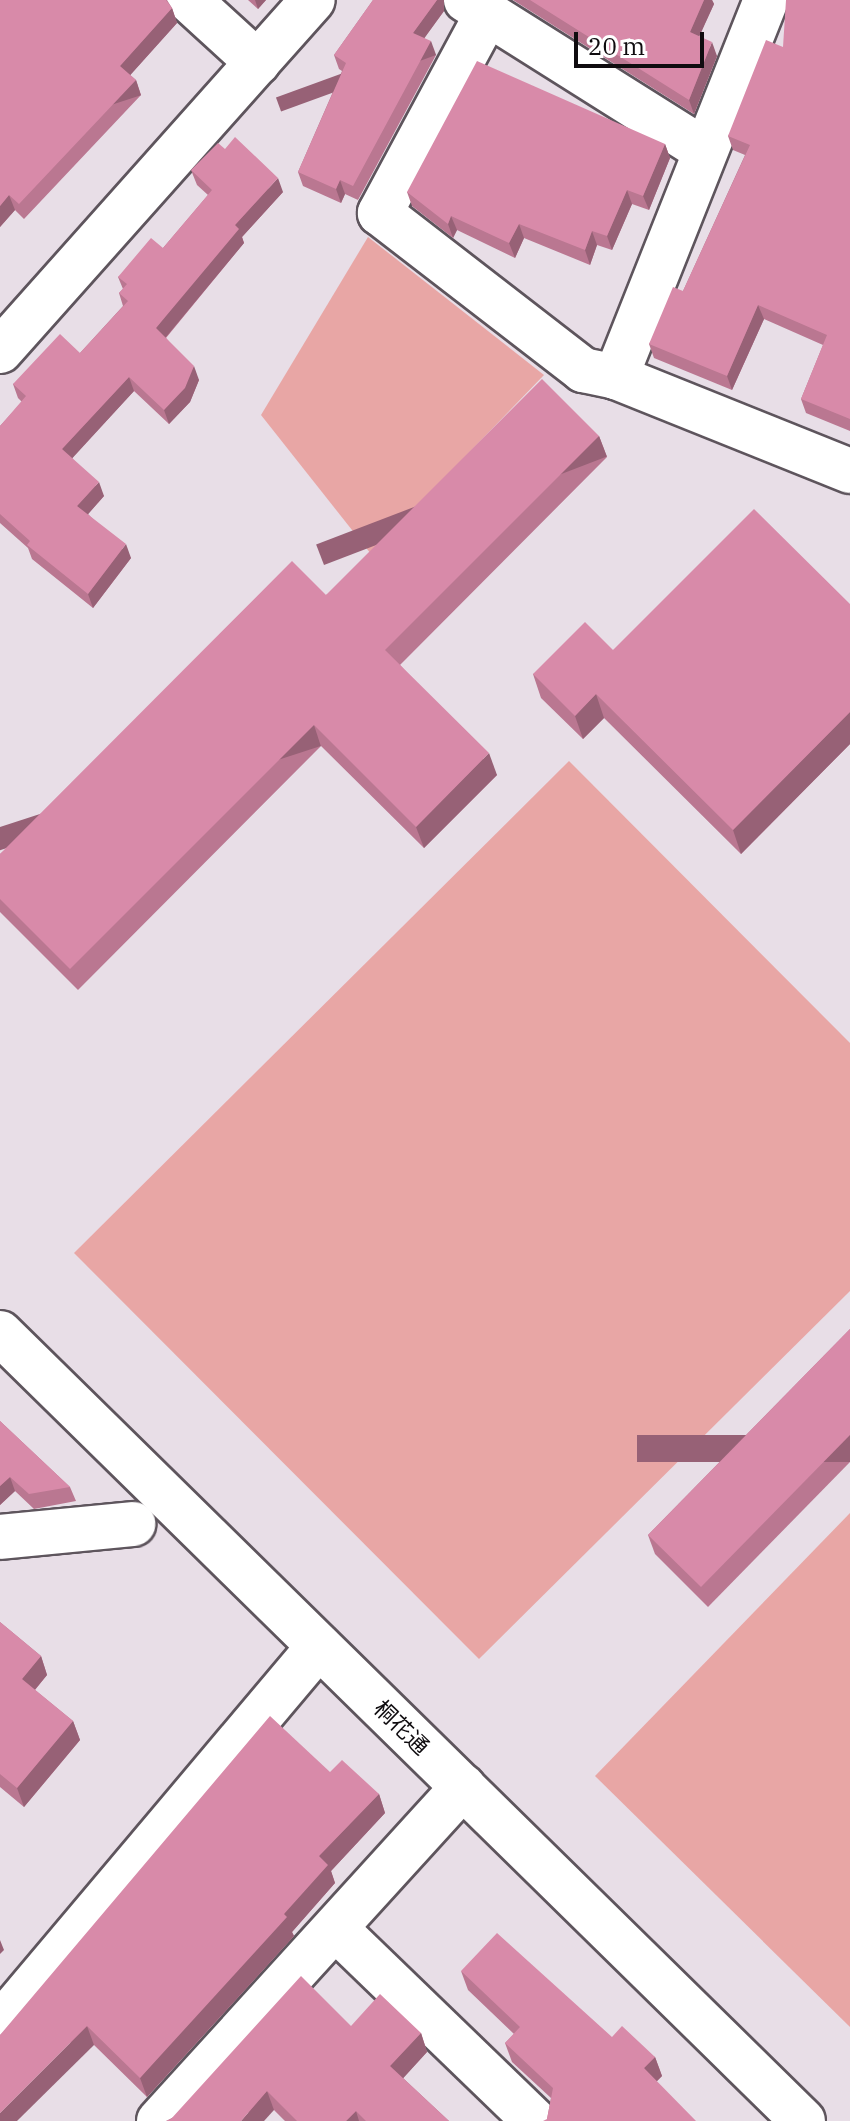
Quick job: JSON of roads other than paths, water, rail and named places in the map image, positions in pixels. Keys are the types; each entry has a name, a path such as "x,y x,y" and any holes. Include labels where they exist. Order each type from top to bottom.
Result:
{"street":[{"path":"189,0 258,63"},
{"path":"0,351 313,0"},
{"path":"616,377 703,149 766,0"},
{"path":"703,149 476,8 380,213 583,370 616,377 850,471"},
{"name":"桐花通","path":"0,1333 803,2121"},
{"path":"0,1537 133,1524"},
{"path":"0,2025 319,1646"},
{"path":"159,2121 463,1787"},
{"path":"336,1929 535,2121"}]}
